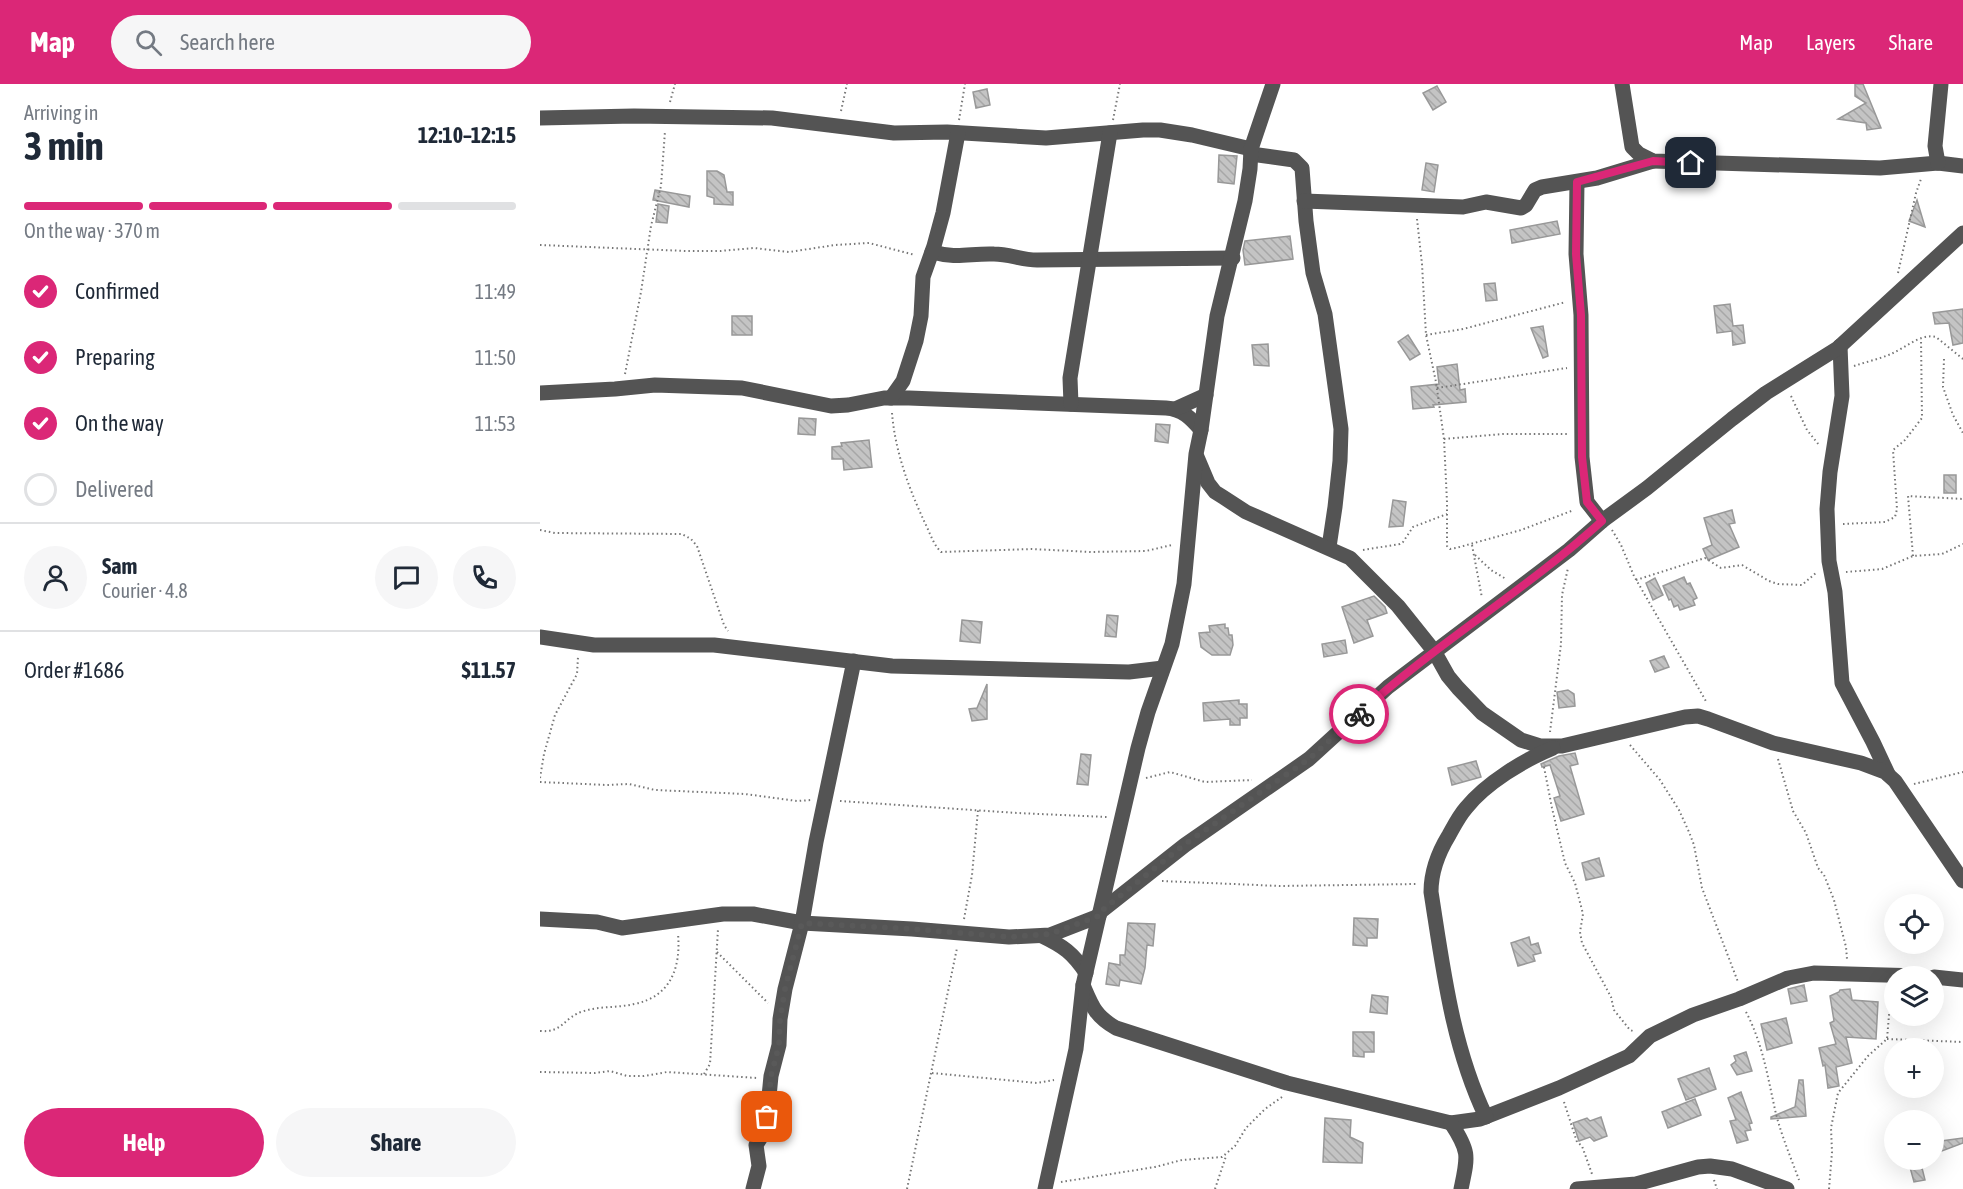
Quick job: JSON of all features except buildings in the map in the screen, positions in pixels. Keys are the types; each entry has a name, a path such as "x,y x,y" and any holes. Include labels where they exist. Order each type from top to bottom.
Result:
{"street":[{"path":"1045,1187 1076,1049 1084,979 1099,914 1148,712 1172,644 1184,584 1186,542 1196,454 1217,316 1233,258 1245,201 1251,169 1251,152 1273,84"},
{"path":"1622,84 1632,147 1639,154 1653,161"},
{"path":"1931,163 1935,146 1941,84"},
{"path":"540,118 666,116 772,118 894,133 958,133 1046,138 1160,130 1192,135 1251,152 1294,159 1302,168 1313,273 1325,314 1341,429 1336,496 1329,547"},
{"path":"891,398 903,381 916,342 921,316 923,277 943,213 958,133"},
{"path":"1071,404 1070,378 1110,133"},
{"path":"1304,201 1463,207 1486,202 1521,208 1526,205 1538,188 1577,182 1653,161 1880,168 1931,163 1963,166"},
{"path":"1577,182 1576,254 1580,297 1582,457 1587,502 1603,520"},
{"path":"540,919 597,922 622,928 723,914 753,914 802,923 1009,937 1042,936 1063,931 1099,914 1185,844 1309,759 1388,687 1569,550 1603,520 1656,482 1731,418 1840,346 1963,233"},
{"path":"932,252 948,256 993,254 1020,260 1233,258"},
{"path":"1840,346 1842,396 1827,508 1830,568 1835,592 1842,683 1888,774 1963,881"},
{"path":"540,393 655,385 742,388 831,406 891,398 1175,409 1206,395"},
{"path":"1175,409 1191,419 1201,430"},
{"path":"1196,454 1208,483 1215,492 1246,512 1329,547 1350,558 1362,568 1398,606 1434,651 1448,676 1482,713 1521,740 1548,748"},
{"path":"540,637 594,645 714,645 903,667 1121,672 1163,668"},
{"path":"753,1189 759,1166 756,1144 761,1137 767,1117 771,1079 779,1045 781,1015 791,963 802,923 854,662"},
{"path":"1486,1117 1463,1061 1456,1034 1439,943 1431,884 1434,866 1445,842 1465,809 1479,795 1504,775 1548,748 1692,716 1718,722 1773,742 1861,763 1888,774"},
{"path":"1042,936 1066,948 1075,957 1095,1012 1116,1028 1299,1086 1451,1123 1486,1117 1559,1088 1629,1056 1650,1036 1693,1015 1788,978 1814,973 1884,975"},
{"path":"1944,978 1963,980"},
{"path":"1451,1123 1465,1145 1467,1160 1461,1189"},
{"path":"1577,1189 1636,1184 1698,1167 1710,1166 1732,1169 1787,1189"}],"path":[{"path":"622,389 661,186 666,116 675,84"},
{"path":"837,126 847,84"},
{"path":"958,133 965,84"},
{"path":"1110,133 1120,84"},
{"path":"1898,273 1916,193 1931,163"},
{"path":"1415,205 1422,254 1426,335 1437,388 1444,439 1447,548 1456,548 1521,530 1562,515 1587,502"},
{"path":"540,245 720,251 754,248 789,252 868,243 916,256 932,252"},
{"path":"1426,335 1463,329 1552,307 1580,297"},
{"path":"1842,369 1885,356 1920,339 1934,336 1963,359"},
{"path":"1828,525 1885,522 1895,517 1897,509 1893,450 1905,440 1922,418 1920,339"},
{"path":"1944,359 1943,387 1953,416 1963,433"},
{"path":"1437,388 1532,375 1562,368 1581,370"},
{"path":"1785,382 1807,430 1832,461"},
{"path":"891,398 895,437 903,466 917,506 940,552 1032,549 1091,552 1146,551 1186,542"},
{"path":"1444,439 1503,434 1582,434"},
{"path":"1913,556 1908,496 1963,499"},
{"path":"1360,550 1400,544 1413,527 1447,514"},
{"path":"1603,520 1621,545 1636,580 1718,722"},
{"path":"540,530 555,533 682,534 691,539 697,546 724,625 741,648"},
{"path":"1472,544 1485,613"},
{"path":"1636,580 1705,558 1721,568 1742,565 1778,584 1802,585 1830,568 1850,572 1882,569 1913,556 1942,554 1963,544"},
{"path":"1569,550 1567,577 1562,595 1561,644 1554,713 1548,748 1552,808 1565,863 1575,883 1582,914 1580,932 1582,943 1611,998 1614,1010 1630,1030 1650,1036"},
{"path":"1473,553 1491,570 1522,586"},
{"path":"578,642 577,674 555,715 544,754 540,780 607,785 629,784 655,790 745,794 797,801 825,800 1083,817 1122,817"},
{"path":"1620,733 1660,780 1679,810 1694,845 1702,888 1754,1028 1772,1090 1776,1114 1800,1189"},
{"path":"1773,742 1793,811 1806,833 1818,868 1824,875 1834,900 1846,947 1848,974"},
{"path":"1131,778 1144,778 1170,772 1206,782 1255,780"},
{"path":"1899,787 1963,772"},
{"path":"907,1189 972,875 978,810"},
{"path":"1141,880 1280,886 1431,884"},
{"path":"704,1074 710,1064 718,931 723,914"},
{"path":"540,1031 556,1030 575,1013 593,1008 635,1004 647,1001 658,994 669,984 678,965 677,920"},
{"path":"717,952 781,1015"},
{"path":"1944,1041 1963,1042"},
{"path":"1829,1189 1832,1161 1831,1128 1838,1093 1868,1056 1884,1042"},
{"path":"540,1072 610,1071 627,1077 667,1072 771,1079"},
{"path":"932,1074 1037,1083 1069,1077"},
{"path":"1215,1189 1226,1156 1246,1128 1264,1109 1299,1086"},
{"path":"1559,1088 1577,1142 1582,1146 1605,1188"},
{"path":"1045,1187 1182,1160 1226,1156"}],"way so far":[{"path":"767,1117 771,1076 779,1045 785,989 802,923 1009,937 1063,931 1099,916 1100,912 1185,844 1309,759 1359,714"}],"route":[{"path":"1359,714 1388,687 1569,550 1602,521 1587,502 1582,457 1581,315 1576,254 1577,182 1653,161 1691,163"}]}
